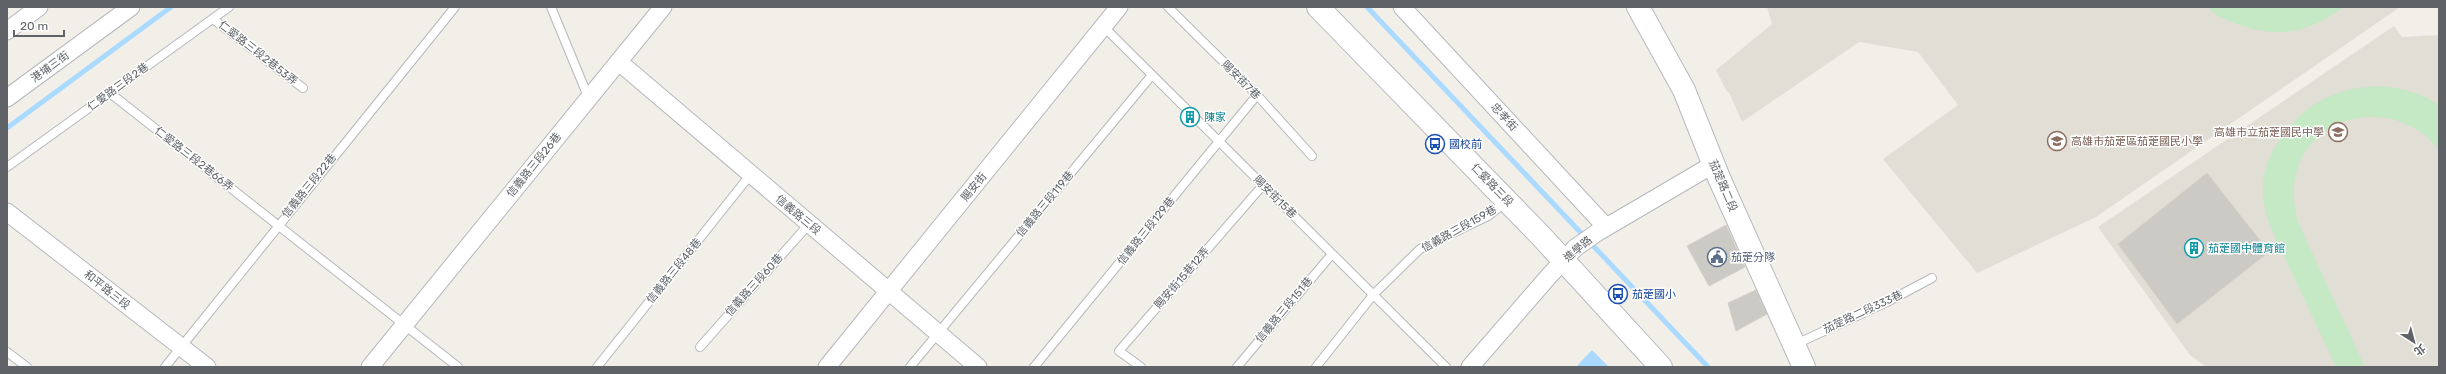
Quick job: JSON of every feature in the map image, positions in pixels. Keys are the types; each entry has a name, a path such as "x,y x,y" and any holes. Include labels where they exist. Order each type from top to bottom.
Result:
{"street":[{"path":"7,31 39,7"},
{"name":"港埔三街","path":"7,98 131,7"},
{"name":"信義路三段26巷","path":"370,367 663,7"},
{"name":"賜安街","path":"827,367 1119,7"},
{"name":"仁愛路三段","path":"1318,7 1508,201 1569,254 1661,367"},
{"name":"忠孝街","path":"1402,7 1602,229"},
{"name":"茄萣路二段","path":"1638,7 1684,90 1714,164 1804,367"},
{"name":"信義路三段","path":"619,62 978,367"},
{"name":"進學路","path":"1470,367 1569,254 1602,229 1714,164"},
{"name":"和平路三段","path":"7,212 207,367"}],"lane":[{"name":"仁愛路三段2巷","path":"7,167 229,7"},
{"name":"信義路三段22巷","path":"165,367 277,226 455,7"},
{"path":"551,7 589,99"},
{"name":"賜安街7巷","path":"1168,7 1257,95 1312,156"},
{"name":"仁愛路三段2巷53弄","path":"213,19 303,88"},
{"name":"賜安街15巷","path":"1104,27 1446,367"},
{"name":"信義路三段119巷","path":"910,367 1152,74"},
{"name":"仁愛路三段2巷66弄","path":"110,93 277,226"},
{"name":"信義路三段129巷","path":"1034,367 1257,95"},
{"name":"信義路三段48巷","path":"597,367 751,174"},
{"name":"賜安街15巷12弄","path":"1141,367 1119,351 1264,185"},
{"name":"信義路三段159巷","path":"1316,367 1373,295 1420,249 1488,216 1508,201"},
{"name":"信義路三段60巷","path":"700,347 809,224"},
{"path":"277,226 405,323 458,367"},
{"name":"信義路三段151巷","path":"1237,367 1332,254"},
{"name":"茄萣路二段333巷","path":"1794,345 1887,302 1932,278"},
{"path":"7,352 17,364 27,367"}],"shaded area":[{"name":"高雄市茄萣區茄萣國民小學","path":"1767,7 2400,7 2096,217 1977,273 1883,159 1958,105 1918,52 1859,42 1742,122 1729,92 1727,92 1716,70 1772,24"},
{"name":"高雄市立茄萣國民中學","path":"2394,26 2402,37 2439,35 2439,367 2206,367 2190,355 2098,227"}],"green space":[{"path":"2208,7 2344,7 2318,23 2305,28 2279,32 2252,29 2237,24 2218,15"},
{"path":"2380,86 2411,92 2425,97 2439,105 2439,150 2420,132 2399,121 2376,117 2353,119 2332,127 2314,141 2301,160 2294,185 2294,204 2298,222 2365,367 2336,367 2269,223 2264,202 2263,182 2267,164 2275,147 2292,124 2301,115 2321,100 2332,95 2343,91"}],"water":[{"path":"1592,350 1609,367 1576,367"}],"building":[{"name":"茄萣國中體育館","path":"2207,173 2269,252 2177,324 2118,244"},
{"path":"1726,225 1745,267 1709,286 1687,246"},
{"path":"1756,290 1767,314 1736,331 1728,303"}],"waterway":[{"path":"7,128 171,7"},
{"path":"1367,7 1708,367"}],"place":[{"name":"陳家","path":"1190,117"},
{"name":"高雄市立茄萣國民中學","path":"2338,132"},
{"name":"高雄市茄萣區茄萣國民小學","path":"2057,141"},
{"name":"國校前","path":"1435,144"},
{"name":"茄萣國中體育館","path":"2194,248"},
{"name":"茄萣分隊","path":"1717,257"},
{"name":"茄萣國小","path":"1618,294"}]}
